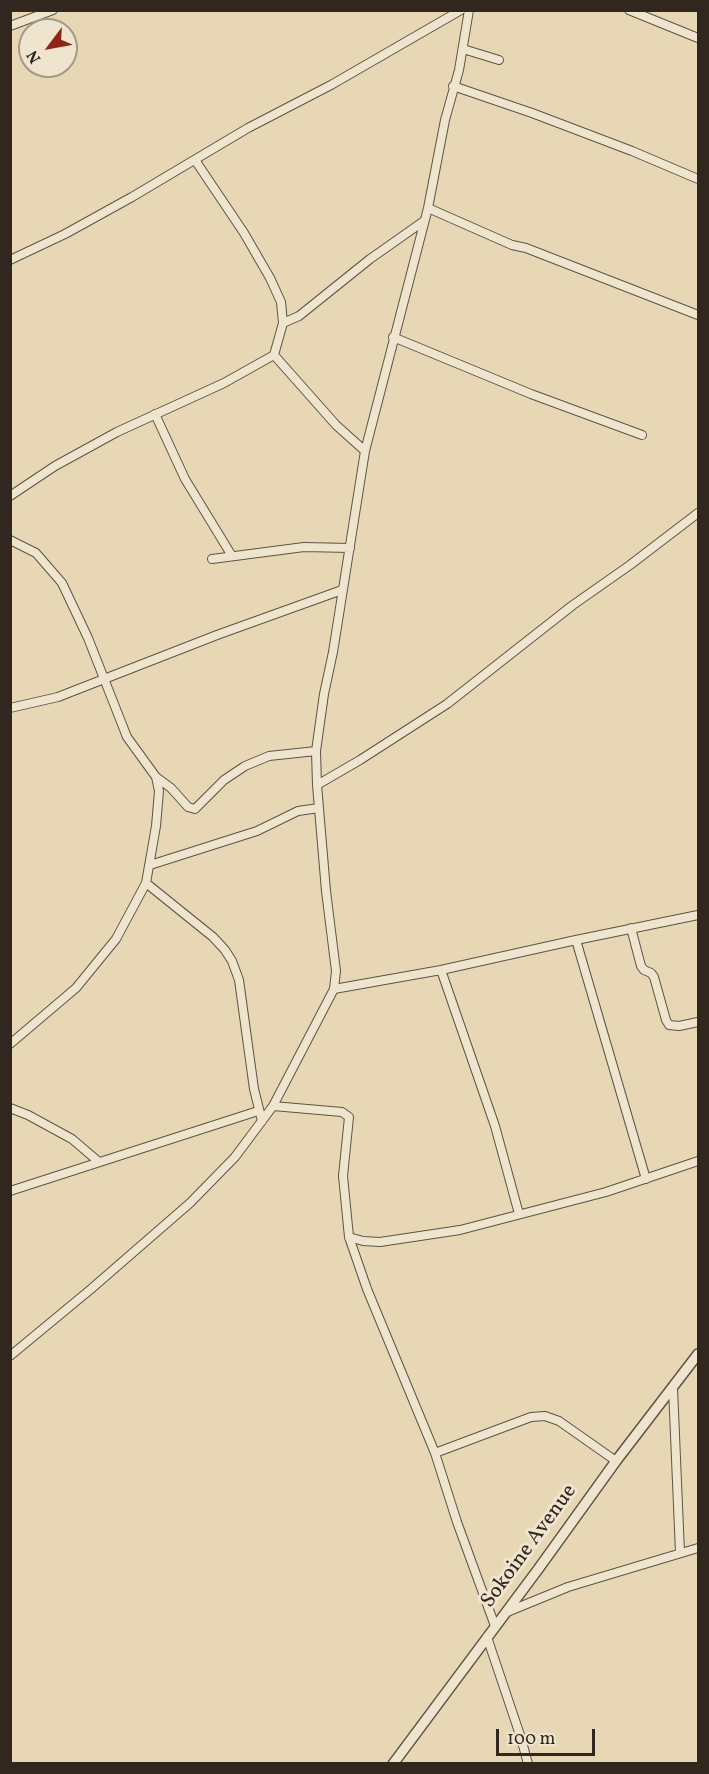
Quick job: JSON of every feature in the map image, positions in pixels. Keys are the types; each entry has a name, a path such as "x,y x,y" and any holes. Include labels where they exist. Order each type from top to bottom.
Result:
{"street":[{"path":"10,26 53,10"},
{"path":"10,260 73,229 461,10"},
{"path":"10,1356 190,1203 235,1157 273,1106 334,989 336,971 316,785 316,751 365,451 428,208 470,10"},
{"path":"629,10 699,38"},
{"path":"463,49 500,60"},
{"path":"453,86 532,113 699,179"},
{"path":"10,496 55,466 155,414 224,383 274,355 283,323 281,302 244,233 195,160"},
{"path":"428,208 512,245 536,252 699,315"},
{"path":"283,323 299,316 370,259 424,221"},
{"path":"393,337 531,394 642,435"},
{"path":"274,355 336,425 365,451"},
{"path":"155,414 184,479 232,556"},
{"path":"316,785 360,760 447,704 573,605 699,513"},
{"path":"10,540 36,553 62,583 127,736 156,777 171,788 188,807 195,810 224,780 245,766 269,756 316,751"},
{"path":"212,559 304,547 350,548"},
{"path":"10,708 58,697 217,635 342,590"},
{"path":"10,1044 76,988 116,939 146,883 158,809 159,791 156,777"},
{"path":"150,865 257,831 298,811 319,808"},
{"path":"146,883 213,937 232,961 238,980 258,1111 262,1121"},
{"path":"334,989 441,970 699,915"},
{"path":"631,928 641,966 654,977 669,1025 679,1026 699,1022"},
{"path":"576,940 646,1179"},
{"path":"441,970 495,1126 519,1214"},
{"path":"273,1106 342,1112 349,1117 343,1176 349,1237 367,1289 435,1453 457,1522 495,1626"},
{"path":"10,1108 72,1139 99,1162"},
{"path":"10,1191 258,1111"},
{"path":"349,1237 380,1242 460,1230 606,1192 699,1161"},
{"name":"Sokoine Avenue","path":"393,1764 616,1461 699,1354"},
{"path":"673,1388 680,1553"},
{"path":"435,1453 531,1418 544,1416 558,1421 616,1461"},
{"path":"507,1612 568,1587 699,1548"},
{"path":"487,1637 528,1764"}]}
